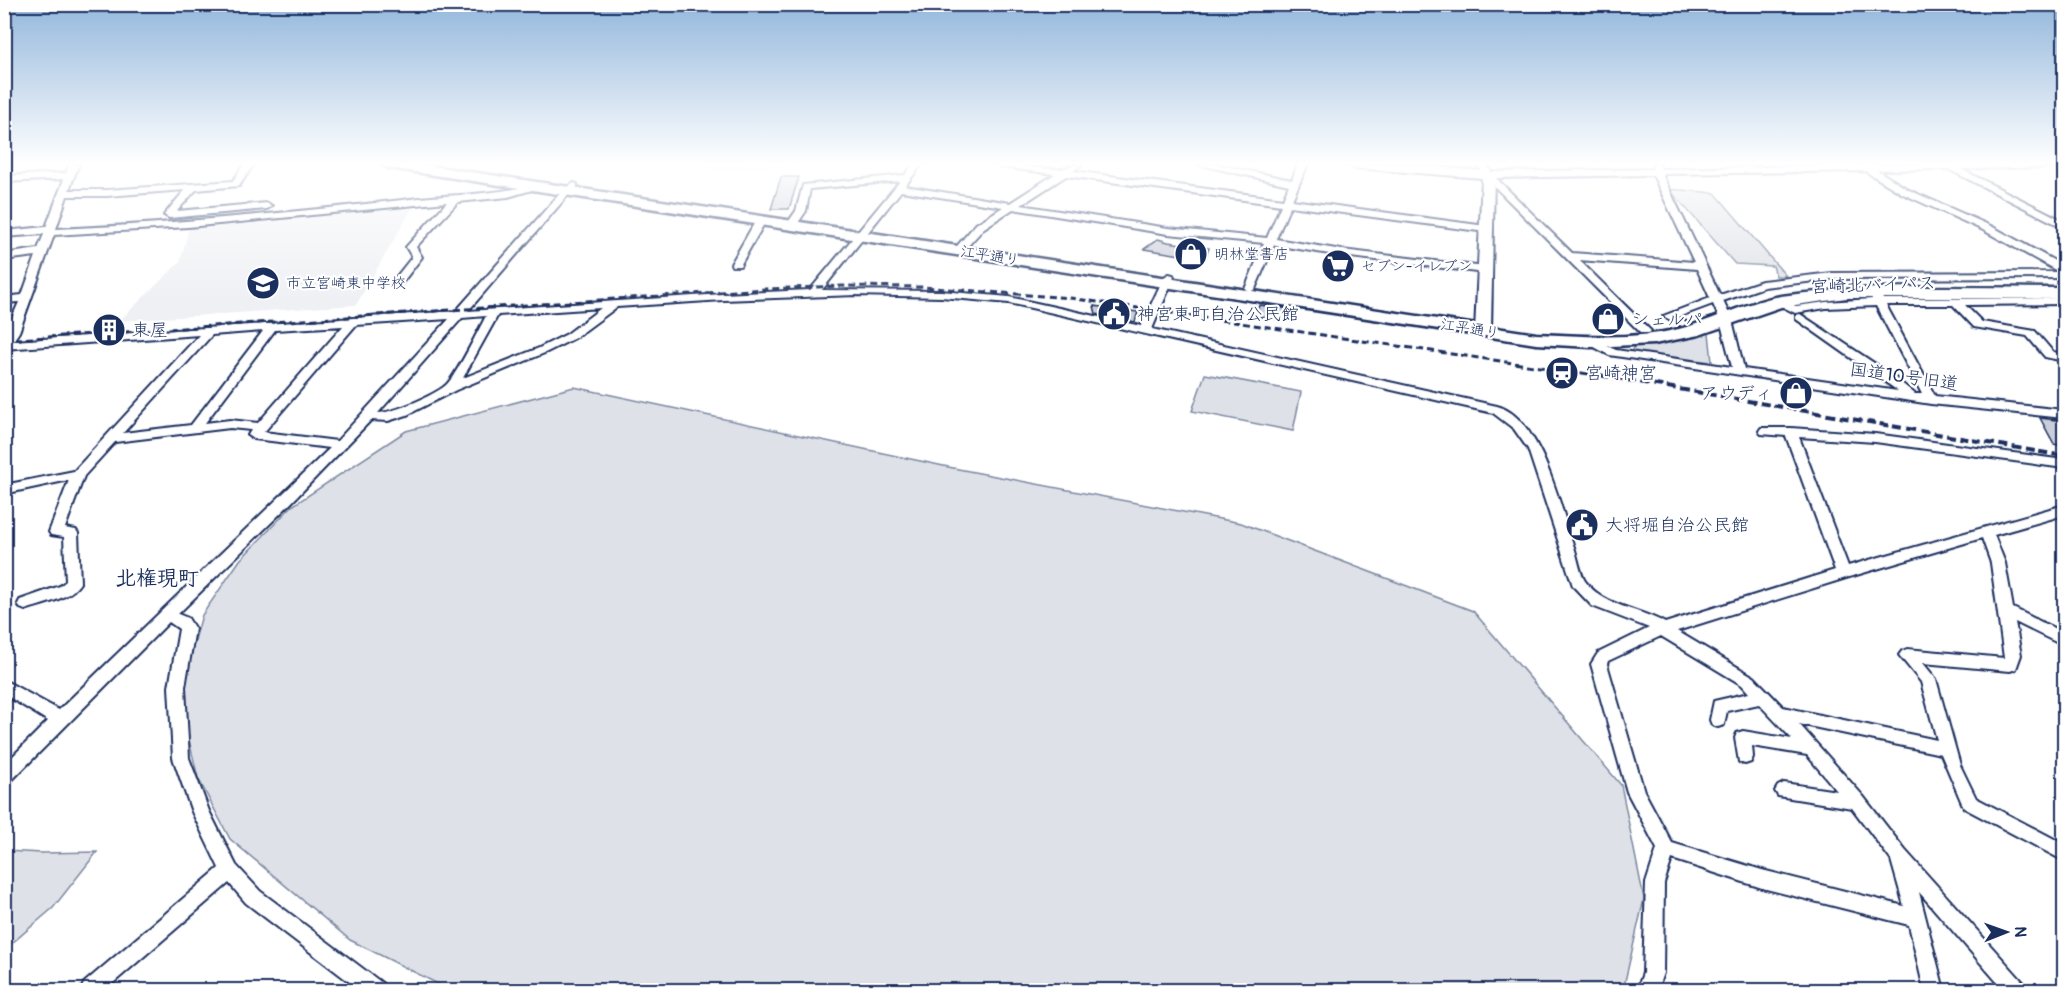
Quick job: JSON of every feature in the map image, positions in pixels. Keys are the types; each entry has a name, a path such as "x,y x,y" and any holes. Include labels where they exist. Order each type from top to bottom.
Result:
{"highway":[{"name":"江平通り","path":"693,210 760,222 962,246 1168,280 1250,289 1483,327 1536,339 1585,337"},
{"name":"江平通り","path":"720,210 862,234 1483,327"},
{"name":"宮崎北バイパス","path":"1585,337 1645,331 1682,323 1758,295 1796,288 1838,284 2064,283"},
{"name":"宮崎北バイパス","path":"1585,337 1654,339 1693,331 1721,310 1809,296 2064,293"}],"main road":[{"path":"1483,327 1486,210"}],"street":[{"path":"5,345 13,332 57,210"},
{"path":"173,210 169,215 219,210"},
{"path":"4,234 167,226 328,210"},
{"path":"398,281 417,256 411,248 445,210"},
{"path":"4,777 165,615 340,445 417,365 551,210"},
{"path":"794,221 801,210"},
{"path":"814,293 881,210"},
{"path":"962,246 980,226 1008,210"},
{"path":"1036,210 1168,231 1270,241 1342,253 1485,270"},
{"path":"1250,289 1283,210"},
{"path":"1343,210 1486,229"},
{"path":"1526,210 1645,331"},
{"path":"1675,210 1721,310 1739,372"},
{"path":"1947,210 1987,228 2064,270"},
{"path":"2037,210 2064,225"},
{"path":"2046,210 2064,219"},
{"path":"736,264 760,222"},
{"path":"4,257 43,252"},
{"path":"1572,256 1701,266"},
{"path":"1721,310 1762,284 1832,276 2064,276"},
{"path":"1145,331 1168,280"},
{"path":"480,291 477,308 489,314"},
{"path":"5,345 814,293 984,296 1497,410 1518,423 1534,449 1578,582 1598,602 1647,620 1748,681 1812,749 1857,801 1899,856 2016,990"},
{"path":"1876,297 1956,302 2064,301"},
{"path":"1876,297 1931,400"},
{"path":"4,300 26,298"},
{"path":"1956,302 1978,325 2031,333 2049,355 2064,357"},
{"path":"367,416 378,418 403,412 452,387 571,336 615,304"},
{"path":"452,387 489,314"},
{"path":"1800,317 1815,330 1890,378 1912,398"},
{"path":"340,445 254,435 352,322"},
{"path":"195,428 272,327"},
{"path":"25,604 64,590 73,583 71,533 56,532 78,474 209,331"},
{"name":"国道10号旧道","path":"1585,337 1609,352 1912,398 2064,414"},
{"path":"113,438 230,424 260,426"},
{"path":"1765,431 1875,438 2064,464"},
{"path":"1791,432 1844,573"},
{"path":"4,490 78,474"},
{"path":"1917,918 1762,879 1666,849 1636,792 1599,664 1603,657 1630,642 1663,629 1844,573 2064,510"},
{"path":"1986,531 1998,563 2013,655 2010,665 1907,655 1928,679 1952,765 1970,803 2064,853"},
{"path":"2006,611 2064,640"},
{"path":"165,615 183,622 188,629 177,687 181,758 201,812 230,871 253,897 375,990"},
{"path":"4,686 61,720"},
{"path":"1718,720 1720,706 1764,696"},
{"path":"1778,713 1948,748"},
{"path":"1745,757 1743,738 1812,749"},
{"path":"1784,791 1857,801"},
{"path":"1647,990 1653,973 1655,883 1666,849"},
{"path":"1899,856 1934,990"},
{"path":"91,990 230,871"}],"shaded area":[{"name":"市立宮崎東中学校","path":"361,210 411,210 356,305 119,321 180,262 189,228"},
{"path":"1688,210 1730,210 1786,276 1776,276 1773,266 1735,264"},
{"path":"1709,333 1712,362 1631,352 1635,345 1660,344"},
{"path":"1205,374 1301,392 1293,431 1192,411"},
{"path":"574,387 953,468 1241,523 1473,611 1621,785 1644,899 1623,990 450,990 350,940 230,839 198,778 187,732 185,676 202,615 240,560 292,506 406,431"},
{"path":"5,851 97,852 53,908 5,949"}],"building":[{"name":"明林堂書店","path":"1158,239 1209,248 1205,259 1144,249"},
{"name":"セブン-イレブン","path":"1332,257 1346,259 1344,277 1329,275"},
{"path":"1259,305 1291,309 1289,321 1256,316"},
{"name":"神宮東町自治公民館","path":"1094,306 1138,312 1135,322 1096,314"},
{"path":"2040,418 2064,421 2064,446 2054,444"}],"railway":[{"path":"4,340 765,289 842,286 922,287 1070,298 1595,375"},
{"path":"1587,373 2064,456"}],"place":[{"name":"明林堂書店","path":"1191,254"},
{"name":"セブン-イレブン","path":"1338,266"},
{"name":"市立宮崎東中学校","path":"263,283"},
{"name":"神宮東町自治公民館","path":"1114,314"},
{"name":"シェルパ","path":"1608,319"},
{"name":"東屋","path":"109,330"},
{"name":"宮崎神宮","path":"1562,373"},
{"name":"アウディ","path":"1796,393"},
{"name":"大将堀自治公民館","path":"1582,525"}],"district":[{"name":"北権現町","path":"157,578"}]}
